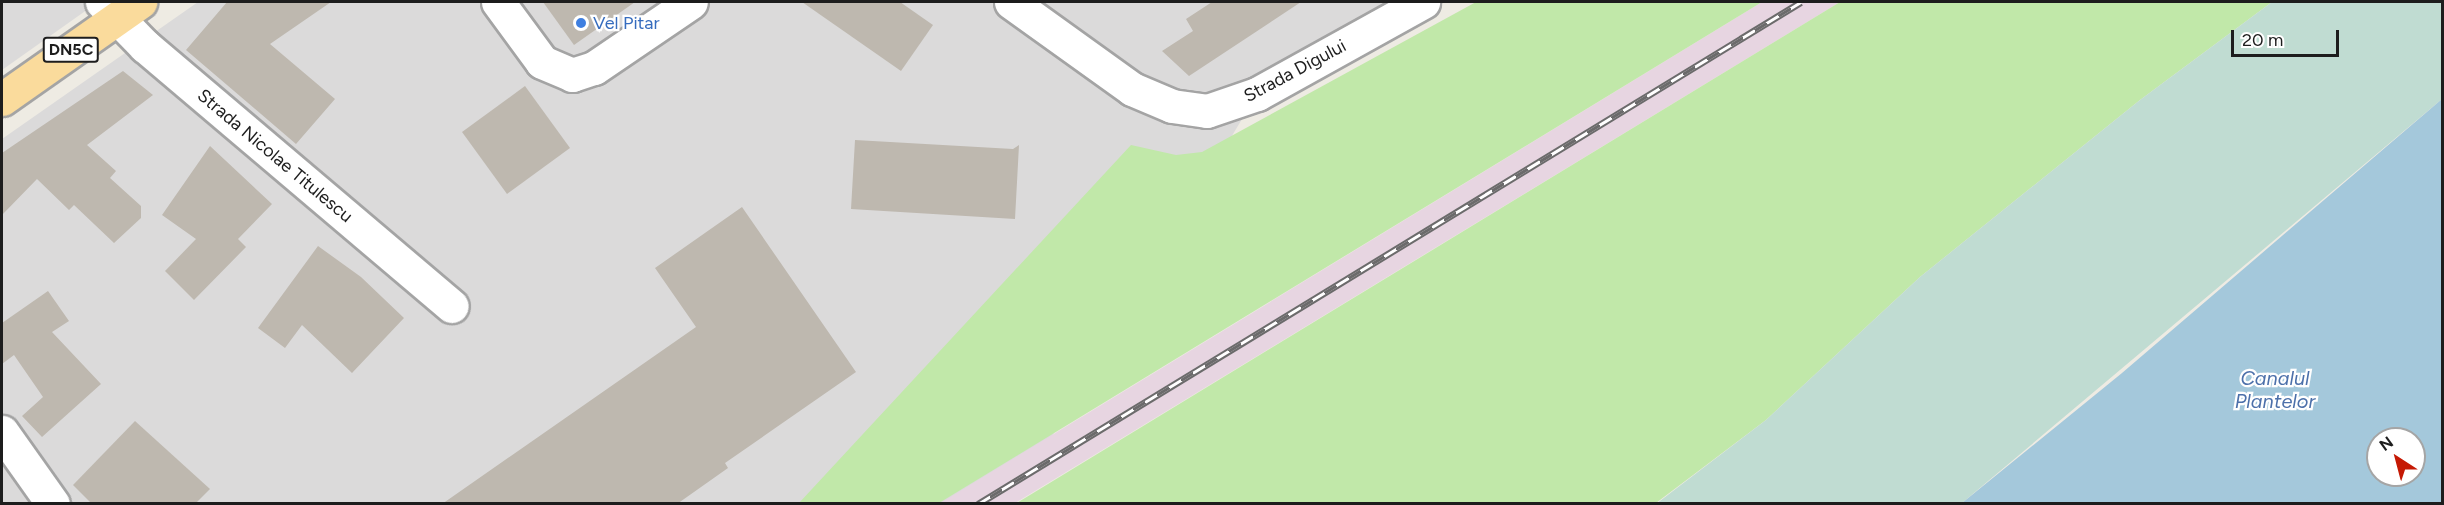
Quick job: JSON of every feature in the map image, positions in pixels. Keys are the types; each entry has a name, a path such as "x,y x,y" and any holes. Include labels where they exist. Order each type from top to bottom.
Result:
{"main road":[{"name":"DN5C","path":"2,99 120,7"}],"street":[{"path":"498,2 542,62 572,75 594,68 691,2"},
{"name":"Strada Digului","path":"1011,2 1132,89 1172,106 1207,111 1257,94 1423,2"},
{"name":"Strada Nicolae Titulescu","path":"120,7 452,306"},
{"path":"2,432 53,504"}],"shaded area":[{"path":"2,2 98,2 2,70"},
{"path":"198,2 1423,2 1257,94 1012,503 2,503 2,139"},
{"path":"1762,2 1840,2 1015,503 939,504"},
{"path":"2272,2 2442,2 2442,99 1962,503 1656,504 1766,420 1920,277 2140,100"}],"green space":[{"path":"1476,2 1762,2 939,503 799,503 1131,145 1176,155 1202,152"},
{"path":"1840,2 2272,2 2140,100 1920,277 1766,420 1656,503 1015,504"}],"water":[{"name":"Canalul Plantelor","path":"2442,99 2442,503 1962,503 2122,373"}],"building":[{"path":"227,2 331,2 270,44 335,99 296,144 186,50"},
{"name":"Vel Pitar","path":"543,2 635,2 574,45"},
{"path":"802,2 900,2 933,25 901,71"},
{"path":"1212,2 1301,2 1189,76 1162,51 1193,31 1186,19"},
{"path":"123,71 153,95 87,145 116,171 110,178 141,206 141,218 114,243 74,205 69,210 37,179 2,215 2,153"},
{"path":"525,86 570,148 507,194 462,132"},
{"path":"855,140 1013,149 1019,145 1015,219 851,209"},
{"path":"210,146 272,204 238,239 246,247 194,300 165,271 196,239 162,215"},
{"path":"742,207 856,372 725,463 728,468 677,504 442,504 696,327 655,268"},
{"path":"318,246 361,277 404,318 352,373 302,325 285,348 258,328"},
{"path":"48,291 69,321 52,332 101,384 42,437 22,416 43,397 14,355 2,364 2,323"},
{"path":"135,421 210,489 195,504 92,504 73,485"}],"railway":[{"path":"978,504 1801,2"}],"place":[{"name":"Vel Pitar","path":"581,23"}]}
